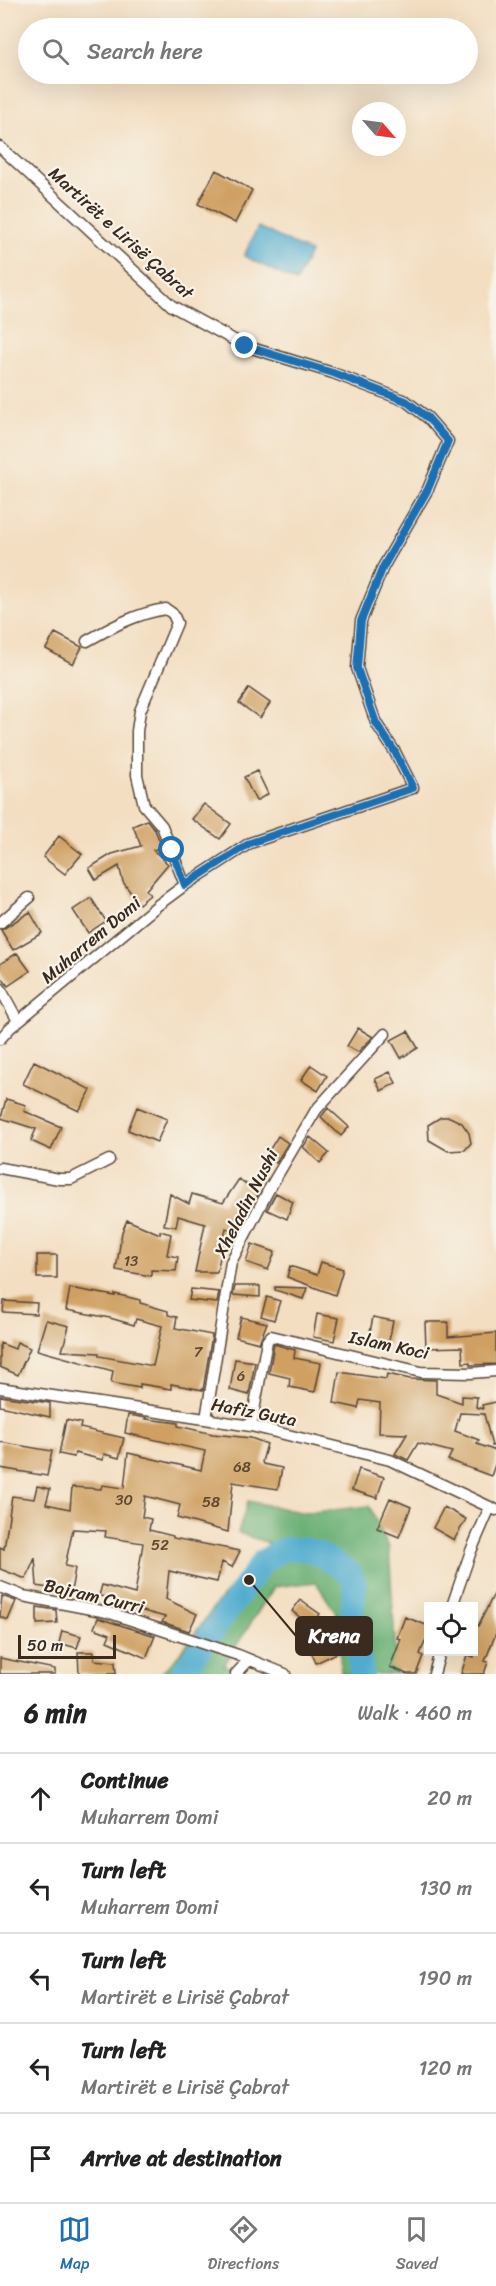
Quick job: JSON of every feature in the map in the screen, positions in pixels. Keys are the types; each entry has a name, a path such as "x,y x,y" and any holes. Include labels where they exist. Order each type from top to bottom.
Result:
{"street":[{"name":"Martirët e Lirisë Çabrat","path":"0,147 172,306 245,346 333,373 406,401 428,418 448,441 428,489 383,567 361,621 357,668 376,723 395,752 413,788 399,795"},
{"path":"87,641 149,611 166,609 173,614 177,623 140,711 137,731 137,775 144,805 162,826 185,885"},
{"name":"Muharrem Domi","path":"0,1039 18,1021 125,931 185,885 250,843 321,818 399,795"},
{"path":"0,923 29,898"},
{"path":"2,992 18,1021"},
{"name":"Xheladin Nushi","path":"206,1419 231,1262 268,1191 316,1110 385,1034"},
{"path":"0,1168 71,1179 109,1160"},
{"name":"Islam Koci","path":"251,1426 267,1341 271,1336 421,1371 470,1373 496,1371"},
{"name":"Hafiz Guta","path":"0,1388 67,1396 251,1426 390,1460 493,1509 471,1551 453,1602"},
{"name":"Bajram Curri","path":"0,1587 23,1596 107,1612 285,1674"},
{"path":"434,1674 439,1656"},
{"path":"236,1674 243,1658"}],"green space":[{"path":"248,1501 305,1513 369,1506 389,1548 397,1674 341,1674 338,1616 316,1582 274,1587 224,1665 241,1674 159,1674 174,1661 219,1601 269,1543 238,1533"}],"water":[{"path":"258,227 310,252 296,282 244,256"}],"building":[{"path":"216,170 252,190 235,223 198,204"},
{"path":"55,633 82,647 73,664 46,649"},
{"path":"249,688 270,703 260,718 239,703"},
{"path":"257,771 268,794 256,801 244,777"},
{"path":"204,804 231,824 220,839 192,819"},
{"path":"147,820 155,830 162,847 153,850 168,864 146,890 150,895 139,904 123,882 119,866 96,880 89,868 112,854 141,846 133,826"},
{"path":"59,836 82,854 65,874 43,857"},
{"path":"91,898 106,921 88,933 73,910"},
{"path":"30,912 42,933 13,950 1,930"},
{"path":"17,953 30,971 8,986 0,975 0,964"},
{"path":"358,1028 373,1037 358,1052 347,1046"},
{"path":"408,1031 418,1048 401,1058 391,1040"},
{"path":"34,1061 91,1090 79,1111 23,1084"},
{"path":"311,1065 327,1076 318,1091 301,1080"},
{"path":"390,1072 396,1083 381,1091 375,1079"},
{"path":"6,1099 26,1105 24,1111 61,1127 51,1150 31,1141 36,1129 1,1118"},
{"path":"137,1107 167,1119 157,1142 128,1130"},
{"path":"328,1108 349,1127 341,1136 321,1117"},
{"path":"441,1117 450,1117 462,1123 469,1133 471,1143 465,1150 448,1151 429,1140 428,1125"},
{"path":"278,1136 288,1143 276,1163 265,1157"},
{"path":"310,1137 329,1153 320,1163 303,1147"},
{"path":"239,1179 259,1193 253,1203 251,1202 248,1206 244,1203 230,1230 226,1228 217,1272 195,1272 205,1224 178,1216 176,1227 164,1225 170,1194 189,1204 192,1194 223,1203"},
{"path":"276,1193 293,1202 287,1219 267,1210"},
{"path":"127,1220 160,1234 160,1231 171,1234 167,1255 178,1257 176,1271 151,1270 151,1276 116,1270 122,1232"},
{"path":"252,1244 275,1252 268,1270 246,1262"},
{"path":"37,1255 57,1255 57,1278 37,1278"},
{"path":"321,1262 343,1269 335,1295 287,1277 290,1266 317,1275"},
{"path":"235,1286 260,1286 260,1297 233,1295"},
{"path":"275,1287 307,1288 303,1299 275,1290"},
{"path":"70,1288 140,1300 140,1303 168,1311 168,1315 177,1317 175,1328 212,1335 203,1390 171,1384 171,1389 140,1384 140,1388 111,1383 113,1371 37,1350 46,1320 69,1326 62,1351 99,1353 99,1356 153,1366 162,1326 136,1319 134,1325 66,1310"},
{"path":"191,1289 219,1292 217,1303 189,1300"},
{"path":"267,1297 280,1301 274,1320 261,1316"},
{"path":"4,1301 37,1303 36,1314 3,1312"},
{"path":"317,1314 339,1318 334,1341 313,1337"},
{"path":"241,1317 267,1323 259,1343 236,1337"},
{"path":"373,1317 393,1321 388,1346 368,1342"},
{"path":"425,1322 448,1322 448,1337 496,1333 496,1364 463,1363 462,1347 426,1348"},
{"path":"17,1342 30,1348 18,1375 0,1367 0,1343 15,1349"},
{"path":"274,1344 295,1350 294,1358 321,1363 315,1392 289,1387 290,1378 269,1373"},
{"path":"235,1359 255,1362 249,1395 230,1390"},
{"path":"339,1372 386,1379 387,1374 410,1379 436,1380 436,1394 462,1403 462,1396 477,1397 476,1407 483,1409 482,1405 496,1402 496,1445 492,1446 484,1414 460,1413 455,1431 479,1440 477,1444 496,1451 496,1462 491,1476 448,1460 452,1452 418,1443 408,1460 395,1454 407,1434 379,1433 380,1403 360,1400 358,1408 334,1403"},
{"path":"0,1396 50,1403 50,1417 0,1406"},
{"path":"128,1415 178,1423 178,1426 213,1434 251,1438 267,1444 263,1464 282,1468 278,1489 233,1482 228,1532 177,1518 180,1505 145,1496 142,1517 151,1519 149,1530 173,1536 173,1538 240,1551 232,1567 222,1562 217,1582 169,1571 166,1599 197,1614 189,1631 162,1622 165,1617 113,1603 113,1598 99,1596 102,1585 135,1594 143,1543 105,1537 106,1531 73,1529 65,1566 75,1568 71,1592 37,1586 35,1558 26,1579 0,1569 0,1547 4,1549 12,1496 34,1499 37,1486 50,1489 46,1504 70,1509 72,1487 101,1489 102,1485 124,1488 128,1453 201,1470 205,1451 125,1433"},
{"path":"66,1420 81,1423 80,1428 124,1438 119,1458 104,1454 103,1460 75,1453 74,1457 59,1454"},
{"path":"0,1442 52,1451 47,1476 0,1468"},
{"path":"359,1469 384,1477 377,1498 352,1490"},
{"path":"390,1498 411,1507 399,1537 377,1528"},
{"path":"444,1507 466,1519 454,1540 433,1528"},
{"path":"496,1590 496,1633 485,1661 488,1662 484,1674 461,1674 467,1656 478,1656 478,1626"},
{"path":"2,1596 16,1601 8,1620 0,1617"},
{"path":"300,1600 320,1614 311,1626 292,1611"},
{"path":"37,1607 56,1610 57,1623 37,1624"},
{"path":"405,1617 424,1624 424,1644 420,1654 423,1656 416,1674 407,1674 390,1667 401,1639 397,1638"},
{"path":"98,1618 155,1636 146,1658 107,1641 110,1634 94,1628"},
{"path":"62,1631 81,1636 77,1648 59,1643"},
{"path":"331,1635 339,1652 316,1663 308,1645"},
{"path":"78,1652 94,1652 94,1660 115,1662 116,1674 79,1674"},
{"path":"0,1658 55,1669 55,1674 0,1674"}],"waterway":[{"path":"182,1674 263,1561 285,1549 304,1549 319,1554 350,1573 355,1584 352,1615 362,1674"}],"place":[{"name":"Krena","path":"249,1580"}],"route":[{"path":"172,850 185,885 250,843 321,818 399,795 413,788 395,752 376,723 357,668 361,621 383,567 428,489 448,441 428,418 406,401 333,373 245,346"}]}
